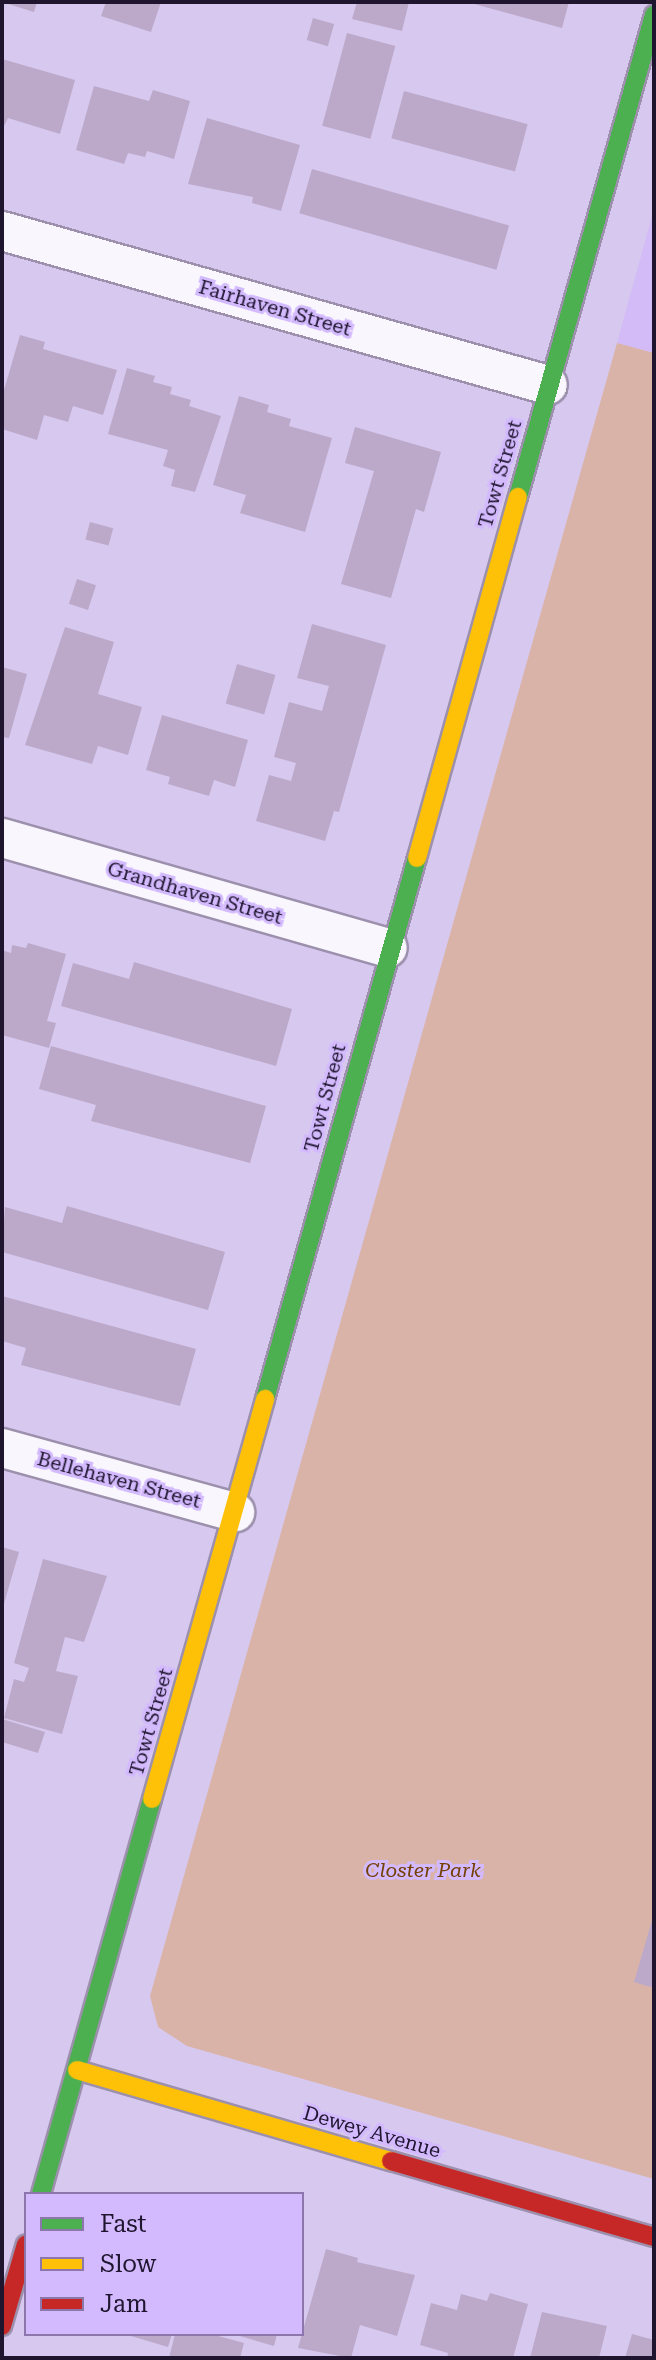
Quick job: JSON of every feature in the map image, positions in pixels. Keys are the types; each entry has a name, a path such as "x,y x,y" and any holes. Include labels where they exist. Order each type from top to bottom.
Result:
{"street":[{"name":"Towt Street","path":"42,2192 235,1512 388,948 654,15"},
{"name":"Fairhaven Street","path":"2,231 548,385"},
{"name":"Grandhaven Street","path":"2,838 388,948"},
{"name":"Bellehaven Street","path":"2,1448 235,1512"},
{"name":"Dewey Avenue","path":"77,2070 654,2237"},
{"path":"2,2326 24,2251"}],"shaded area":[{"path":"654,209 654,353 617,343"}],"green space":[{"name":"Closter Park","path":"617,343 654,353 654,2179 187,2046 158,2027 150,1996"}],"building":[{"path":"2,2 37,2 34,12"},
{"path":"106,2 161,2 151,32 101,16"},
{"path":"357,2 409,2 402,31 352,19"},
{"path":"467,2 569,2 562,28"},
{"path":"313,18 334,24 328,46 307,40"},
{"path":"347,33 395,46 370,139 322,126"},
{"path":"2,59 75,80 60,134 8,118 2,130"},
{"path":"94,86 149,101 153,90 190,101 174,159 147,151 145,157 128,153 124,164 76,150"},
{"path":"404,91 528,124 515,171 391,138"},
{"path":"207,118 300,145 281,211 252,203 253,197 188,184"},
{"path":"312,169 509,226 496,270 299,213"},
{"path":"20,335 45,342 43,349 117,370 103,415 73,406 68,422 44,415 37,440 2,429 2,397"},
{"path":"127,368 155,376 153,382 172,387 170,394 191,400 189,406 221,416 195,492 171,486 175,470 163,466 168,450 108,434"},
{"path":"239,396 269,405 267,412 291,419 289,426 332,438 305,532 240,513 246,495 213,485"},
{"path":"355,427 441,452 424,512 416,509 391,598 341,584 374,471 345,463"},
{"path":"90,522 113,528 109,546 85,539"},
{"path":"77,579 96,585 88,610 69,604"},
{"path":"312,624 386,645 339,812 334,811 325,841 256,821 269,775 291,781 296,763 274,757 289,702 322,711 329,686 297,678"},
{"path":"65,627 114,642 98,694 142,707 128,755 98,746 92,764 25,745"},
{"path":"237,664 275,675 264,714 226,703"},
{"path":"2,667 27,674 9,738 2,737"},
{"path":"162,715 248,740 235,787 214,780 209,796 168,784 170,777 146,770"},
{"path":"28,943 66,954 47,1021 56,1023 49,1048 2,1035 2,950 11,953 12,945 26,948"},
{"path":"134,962 292,1009 276,1066 61,1006 73,963 129,979"},
{"path":"51,1046 266,1106 250,1163 91,1121 96,1105 39,1089"},
{"path":"67,1206 225,1252 208,1310 2,1252 5,1207 62,1223"},
{"path":"2,1296 196,1349 180,1406 21,1365 26,1348 2,1341"},
{"path":"2,1547 19,1552 3,1607 2,1607"},
{"path":"43,1559 107,1576 84,1642 65,1637 56,1671 78,1676 62,1734 4,1718 14,1679 24,1682 29,1668 14,1663"},
{"path":"2,1719 45,1732 38,1753 2,1742"},
{"path":"654,1917 654,1988 634,1982"},
{"path":"326,2249 358,2258 357,2262 415,2275 397,2336 360,2325 351,2358 298,2348 304,2336"},
{"path":"490,2293 528,2304 513,2358 447,2358 448,2353 420,2345 431,2303 457,2310 461,2294 487,2301"},
{"path":"542,2312 607,2326 599,2358 530,2358"},
{"path":"632,2334 654,2340 654,2358 625,2358"},
{"path":"131,2336 171,2336 168,2347"},
{"path":"174,2336 218,2336 244,2343 240,2358 169,2358"},
{"path":"240,2336 276,2336 274,2346"}],"traffic: fast":[{"path":"518,497 654,15"},
{"path":"265,1399 417,858"},
{"path":"42,2192 152,1799"}],"traffic: slow":[{"path":"417,858 518,497"},
{"path":"152,1799 265,1399"},
{"path":"77,2070 391,2161"}],"traffic: jam":[{"path":"391,2161 654,2237"},
{"path":"2,2326 24,2251"}]}
